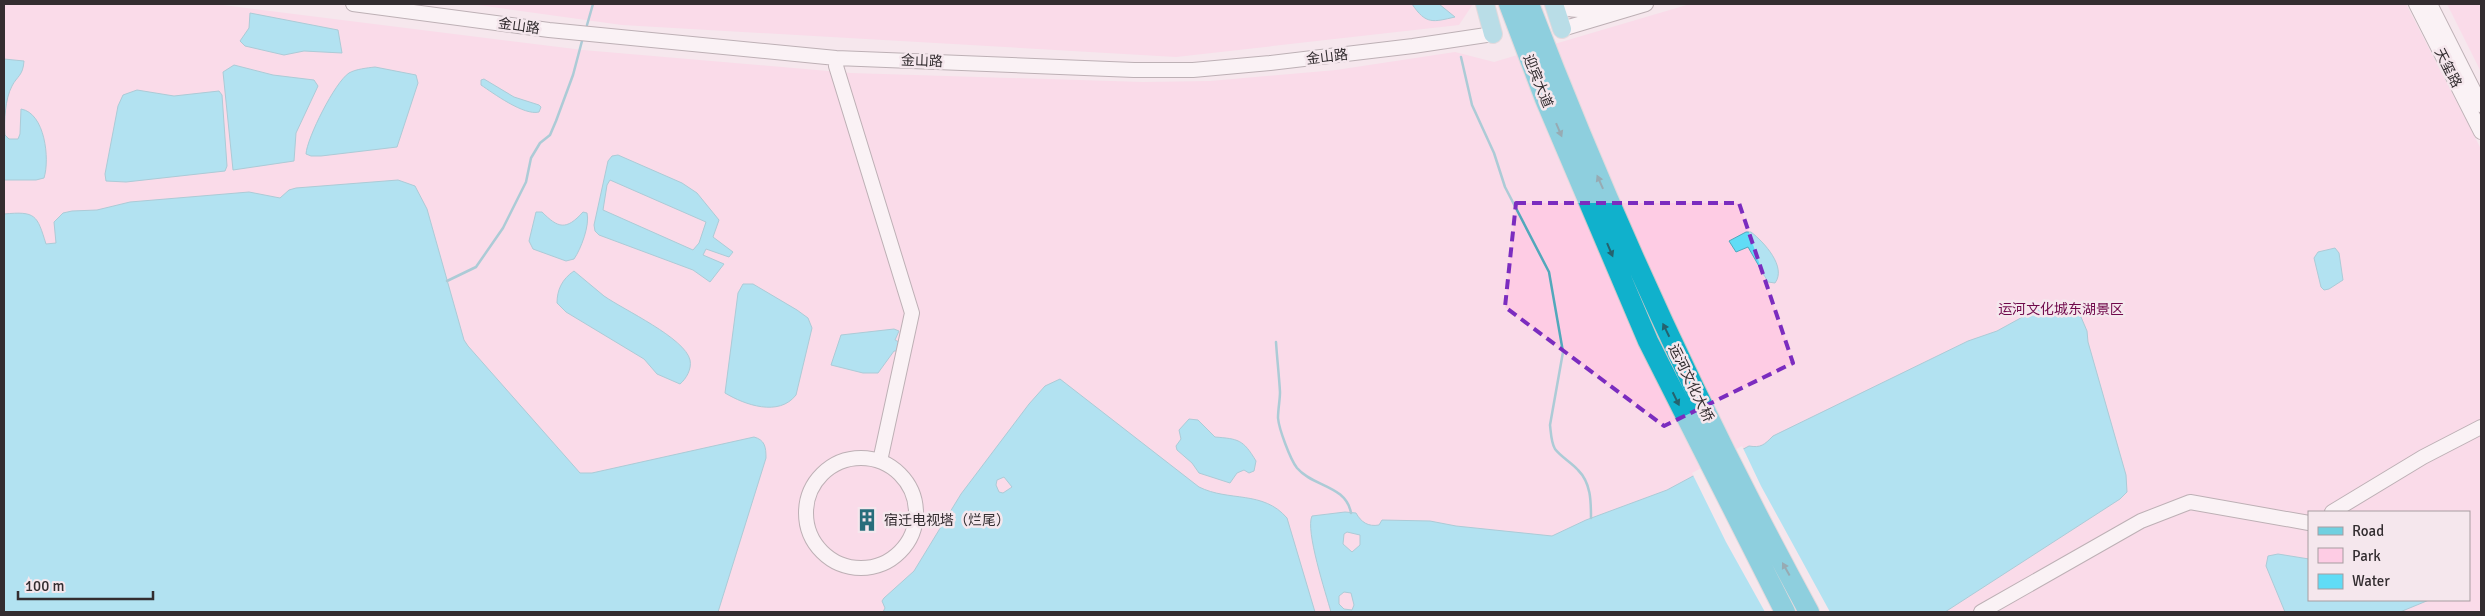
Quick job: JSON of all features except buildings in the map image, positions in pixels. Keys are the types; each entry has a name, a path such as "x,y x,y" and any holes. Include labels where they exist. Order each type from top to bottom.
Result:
{"highway":[{"path":"1501,4 1533,79 1545,99"},
{"name":"迎宾大道","path":"1509,4 1545,99 1578,153"},
{"name":"迎宾大道","path":"1529,4 1558,81 1578,153"},
{"path":"1535,4 1558,81"},
{"name":"运河文化大桥","path":"1578,153 1648,341 1785,612"},
{"name":"运河文化大桥","path":"1578,153 1764,530 1809,612"}],"main road":[{"path":"1485,4 1493,34"},
{"path":"1554,4 1562,29"}],"street":[{"name":"金山路","path":"352,4 549,30 836,58 1193,70 1413,46 1493,34"},
{"path":"1554,4 1565,10 1577,11 1616,4"},
{"path":"1562,29 1646,4"},
{"name":"天玺路","path":"2416,4 2481,132"},
{"name":"天玺路","path":"2430,4 2481,105"},
{"path":"836,58 836,66 912,313 880,461"},
{"path":"2334,511 2423,457 2481,426"},
{"path":"862,458 880,461 895,469 906,482 914,497 916,514 914,530 906,546 887,562 862,569 846,567 829,560 816,548 808,532 805,514 808,496 816,480 829,468 845,460 862,458"},
{"path":"1981,612 2141,520 2190,502 2308,523"}],"highlighted area":[{"path":"1516,203 1739,203 1793,363 1664,426 1505,307"}],"green space":[{"name":"运河文化城东湖景区","path":"4,4 215,4 583,50 851,73 1143,82 1210,81 1336,70 1455,52 1494,62 1690,4 2406,4 2481,149 2481,612 4,612"},
{"path":"471,4 1473,4 1459,25 1176,57 622,25"},
{"path":"2447,4 2481,4 2481,72"}],"water":[{"path":"1412,4 1439,4 1455,17 1435,21 1426,19"},
{"path":"250,13 338,30 342,53 304,51 284,55 245,46 240,41 249,28"},
{"path":"4,59 24,61 21,73 12,86 6,104 5,135 9,139 18,139 21,109 29,112 36,119 44,138 46,149 44,178 36,180 4,180"},
{"path":"234,65 273,75 314,80 318,86 296,133 294,161 233,170 223,72"},
{"path":"375,67 416,75 418,83 397,147 321,156 306,154 311,136 323,111 343,78 349,73"},
{"path":"484,79 514,97 539,105 541,107 539,112 525,111 501,98 481,85 481,80"},
{"path":"137,90 174,96 219,91 222,95 227,166 225,171 126,182 106,181 105,174 118,106 123,95"},
{"path":"618,155 682,183 697,193 719,220 713,237 733,252 729,257 706,249 703,255 724,264 710,282 693,270 599,235 595,231 594,225 608,161 612,156","holes":["610,180 706,222 699,243 693,250 603,210 607,185"]},
{"path":"398,180 415,186 427,209 464,340 580,473 592,473 754,437 763,442 766,458 718,612 4,612 4,214 23,213 34,217 46,244 56,243 54,222 63,213 72,211 97,210 130,202 249,192 280,198 289,190 296,188"},
{"path":"536,212 542,212 553,221 562,225 572,222 583,212 587,213 588,218 584,237 574,259 566,261 533,249 529,241"},
{"path":"1746,232 1751,232 1756,236 1776,262 1778,277 1775,283 1768,282 1748,247 1736,252 1729,241"},
{"path":"2335,248 2339,253 2343,280 2324,290 2321,287 2314,258 2318,252"},
{"path":"574,271 604,296 666,334 686,352 690,360 689,370 680,384 657,374 644,359 566,312 557,303 561,285"},
{"path":"743,284 753,284 797,310 808,318 812,328 796,395 789,402 781,406 762,407 752,405 725,393 738,293"},
{"path":"2048,303 2078,310 2087,331 2088,342 2126,475 2127,492 2120,499 1945,612 1331,612 1311,534 1312,516 1345,512 1356,513 1360,519 1371,525 1379,525 1382,520 1430,521 1456,526 1552,536 1586,520 1667,490 1749,446 1757,447 1762,445 1773,436 1968,341 1997,331","holes":["1347,532 1360,535 1360,545 1352,552 1343,544 1344,534","1344,592 1351,593 1354,605 1352,610 1344,609 1339,604 1339,596"]},
{"path":"894,329 899,331 895,340 899,342 898,351 894,351 878,373 863,373 831,365 841,335"},
{"path":"1060,379 1199,487 1222,494 1257,500 1278,509 1287,518 1315,612 883,612 885,608 882,601 884,598 914,571 961,494 1029,404 1045,386","holes":["1004,477 1012,487 1003,493 999,492 996,485 997,480"]},
{"path":"1189,419 1198,420 1215,437 1229,438 1243,444 1256,461 1254,471 1249,473 1244,470 1237,473 1230,483 1199,473 1192,463 1177,450 1176,446 1181,439 1179,430"},
{"path":"2278,554 2308,559 2308,601 2427,601 2400,612 2285,612 2266,566 2268,556"}],"pier":[{"path":"1742,446 1761,486 1830,612 1765,612 1726,542 1692,473"}],"waterway":[{"path":"587,25 593,4"},
{"path":"447,281 476,267 503,228 526,182 531,158 540,143 550,135 556,121 573,75 582,41"},
{"path":"1461,57 1472,105 1494,153 1505,187 1549,272 1563,352 1550,425 1551,437 1555,449 1575,467 1586,481 1590,499 1591,518"},
{"path":"1276,342 1280,392 1278,418 1288,451 1297,468 1311,479 1336,491 1348,504 1351,513"}],"place":[{"name":"宿迁电视塔（烂尾）","path":"867,520"}]}
